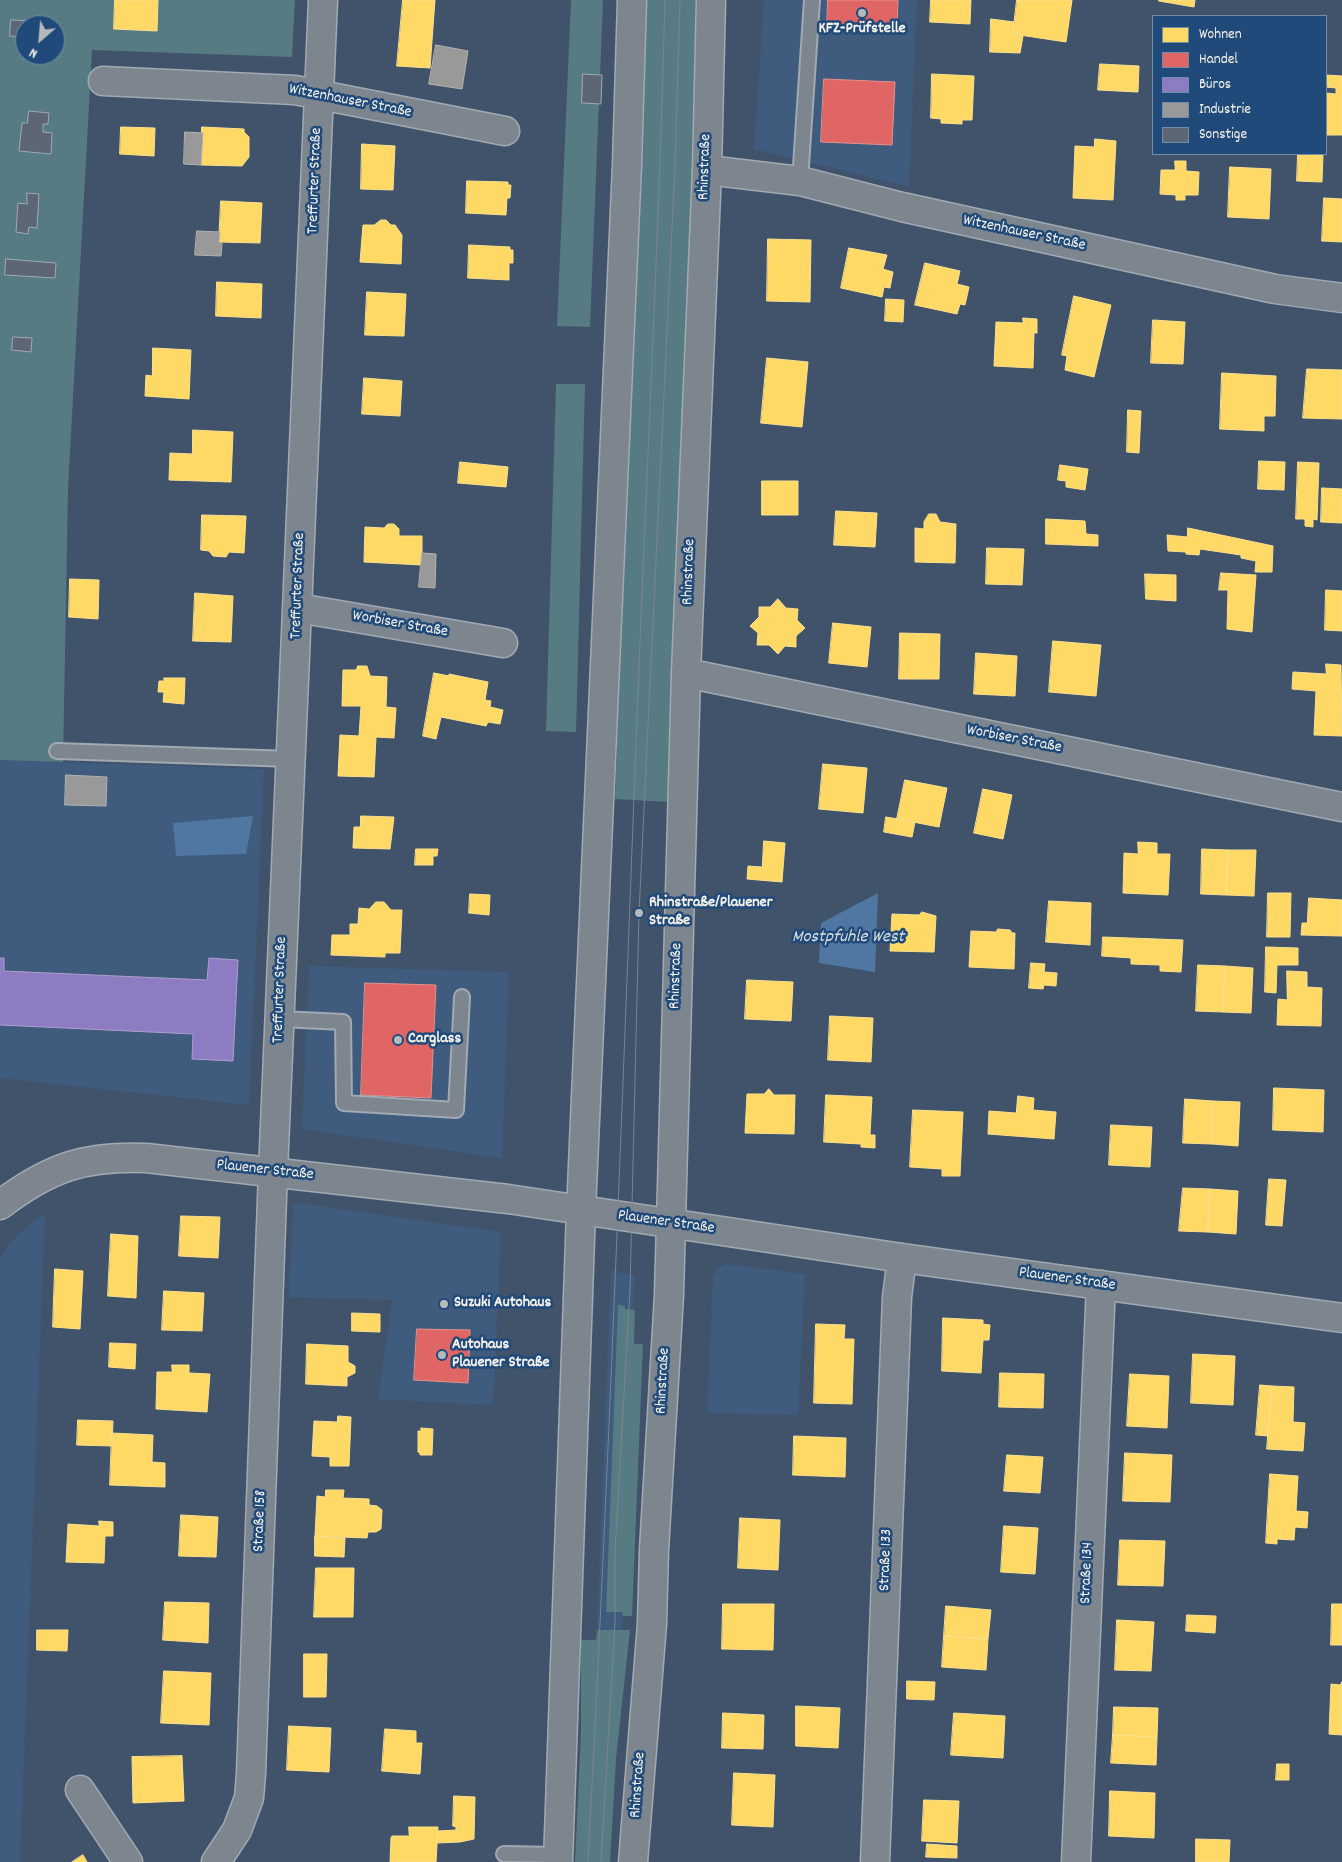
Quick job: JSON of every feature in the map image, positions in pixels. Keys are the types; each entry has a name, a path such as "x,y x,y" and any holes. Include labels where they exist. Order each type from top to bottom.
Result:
{"street":[{"name":"Treffurter Straße","path":"273,1172 323,0"},
{"path":"558,1859 581,1211 627,164 632,0"},
{"name":"Rhinstraße","path":"633,1862 652,1624 654,1550 668,1295 686,673 707,170 711,0"},
{"name":"Witzenhauser Straße","path":"103,81 296,90 504,131"},
{"name":"Witzenhauser Straße","path":"707,170 800,181 902,207 1276,289 1342,298"},
{"name":"Worbiser Straße","path":"298,608 503,643"},
{"name":"Worbiser Straße","path":"686,673 1342,807"},
{"name":"Plauener Straße","path":"0,1205 16,1192 48,1174 81,1162 116,1157 146,1158 508,1199 902,1258 1342,1318"},
{"name":"Straße 158","path":"216,1862 237,1830 249,1798 251,1774 273,1172"},
{"name":"Straße 133","path":"875,1862 897,1297 902,1258"},
{"name":"Straße 134","path":"1076,1862 1101,1285"},
{"path":"80,1790 128,1862"}],"lane":[{"path":"800,181 812,0"},
{"path":"57,751 292,759"},
{"path":"280,1019 343,1022 344,1103 456,1110 462,997"},
{"path":"504,1854 558,1859"}],"shaded area":[{"path":"764,0 917,0 909,187 754,149"},
{"path":"0,760 264,769 249,1105 0,1078"},
{"path":"309,966 509,972 502,1158 302,1129"},
{"name":"Suzuki Autohaus","path":"293,1202 501,1232 493,1405 378,1399 392,1300 289,1297"},
{"path":"45,1214 20,1862 0,1862 0,1259 10,1243"},
{"path":"726,1264 805,1274 798,1415 707,1413 713,1278 718,1267"},
{"path":"611,1271 635,1275 633,1310 625,1309 606,1611 623,1612 623,1616 621,1630 597,1630"}],"green space":[{"path":"0,0 295,0 292,57 92,50 68,489 63,762 0,760"},
{"path":"571,0 603,0 590,327 557,326"},
{"path":"647,0 698,0 669,802 615,799"},
{"path":"556,384 585,384 576,732 546,731"},
{"path":"618,1305 625,1306 625,1309 635,1310 634,1344 643,1344 632,1616 623,1616 622,1612 606,1612"},
{"path":"597,1630 630,1630 616,1759 610,1862 575,1862 581,1732 581,1640 596,1640"}],"water":[{"path":"253,816 246,854 176,856 173,823"},
{"name":"Mostpfuhle West","path":"878,893 875,972 819,963 821,923"}],"building: Wohnen":[{"path":"115,0 158,0 157,31 114,29"},
{"path":"403,0 435,0 430,68 397,66"},
{"path":"931,0 971,0 970,24 930,22"},
{"path":"1017,0 1072,0 1066,42 1013,34"},
{"path":"1159,0 1195,0 1194,7"},
{"path":"991,19 1014,22 1013,34 1023,36 1020,53 990,52"},
{"path":"1100,64 1139,66 1138,92 1098,90"},
{"path":"932,74 974,76 972,120 962,120 962,124 941,123 941,119 931,118"},
{"path":"1327,75 1342,76 1342,135 1327,135 1327,93 1336,94 1336,88 1327,87"},
{"path":"121,127 155,128 154,156 120,154"},
{"path":"202,127 244,129 244,132 249,137 249,157 242,166 201,165"},
{"path":"1095,139 1116,141 1113,200 1073,198 1075,146 1094,147"},
{"path":"362,144 395,146 393,190 361,189"},
{"path":"1298,155 1323,155 1322,182 1297,181"},
{"path":"1175,161 1186,161 1186,171 1199,172 1198,195 1185,195 1185,200 1176,200 1176,195 1160,194 1161,170 1175,170"},
{"path":"1230,167 1271,169 1269,219 1228,217"},
{"path":"467,181 508,182 508,185 511,185 510,198 507,198 506,215 466,213"},
{"path":"1324,198 1342,199 1342,242 1322,241"},
{"path":"221,201 262,203 260,243 219,242"},
{"path":"381,220 386,220 391,225 395,225 402,235 401,264 360,262 363,225 374,225"},
{"path":"768,239 811,240 810,302 767,301"},
{"path":"469,245 510,247 510,250 513,250 513,263 509,263 509,280 468,278"},
{"path":"849,248 887,255 883,269 893,272 890,288 884,287 882,297 841,288"},
{"path":"925,263 960,271 957,284 969,287 965,305 960,304 957,314 915,305"},
{"path":"217,282 262,284 261,318 216,316"},
{"path":"367,292 406,294 404,336 365,335"},
{"path":"1074,296 1111,305 1094,377 1065,370 1067,356 1062,355"},
{"path":"886,299 904,300 903,322 885,321"},
{"path":"1023,318 1037,319 1037,333 1034,333 1033,368 994,366 996,322 1023,323"},
{"path":"1153,320 1185,322 1183,364 1151,363"},
{"path":"153,348 191,350 189,399 145,396 146,375 152,376"},
{"path":"767,358 808,362 802,427 761,423"},
{"path":"1307,369 1342,370 1342,419 1303,418"},
{"path":"1222,373 1276,376 1275,416 1264,416 1264,431 1220,429"},
{"path":"364,378 402,381 400,416 362,414"},
{"path":"1128,410 1141,411 1139,453 1127,452"},
{"path":"193,430 233,432 231,482 169,480 170,453 192,454"},
{"path":"1259,461 1285,462 1284,490 1258,489"},
{"path":"460,462 508,467 506,487 458,483"},
{"path":"1298,462 1319,463 1317,520 1313,519 1313,527 1305,526 1305,519 1296,519"},
{"path":"1060,465 1088,469 1085,490 1066,487 1066,481 1058,480"},
{"path":"762,481 798,481 798,515 762,515"},
{"path":"1322,488 1342,489 1342,523 1321,522"},
{"path":"836,511 877,513 875,547 834,545"},
{"path":"929,514 936,514 940,522 956,524 955,563 915,562 915,528 924,529 924,522"},
{"path":"202,515 246,516 244,553 229,552 226,557 213,556 209,551 201,550"},
{"path":"1046,519 1085,521 1086,534 1098,535 1098,546 1046,544"},
{"path":"388,524 394,524 399,529 399,536 422,536 422,565 364,562 365,527 384,528"},
{"path":"1188,528 1273,546 1272,572 1255,572 1256,561 1241,558 1241,555 1200,549 1199,555 1168,551 1167,535 1187,537"},
{"path":"987,548 1024,549 1022,585 986,584"},
{"path":"1221,573 1256,575 1252,632 1227,629 1228,590 1219,590"},
{"path":"1145,574 1176,575 1176,601 1146,599"},
{"path":"70,579 99,580 98,619 69,617"},
{"path":"1326,590 1342,591 1342,631 1325,630"},
{"path":"195,593 233,596 231,642 193,641"},
{"path":"778,599 786,608 798,609 797,620 805,628 796,636 796,647 785,646 778,654 769,645 757,645 758,633 750,626 759,617 759,607 770,607"},
{"path":"833,623 871,627 867,667 829,663"},
{"path":"900,633 940,634 939,679 899,679"},
{"path":"1053,641 1101,645 1096,696 1049,692"},
{"path":"976,653 1017,656 1015,696 974,694"},
{"path":"1326,664 1341,665 1342,736 1314,735 1316,691 1292,689 1293,672 1326,674"},
{"path":"358,666 367,666 370,676 387,677 386,707 396,708 394,738 376,737 374,777 338,776 340,735 359,736 361,706 342,706 343,670 356,670"},
{"path":"434,673 488,682 485,700 491,701 490,707 503,710 500,724 488,722 486,726 441,717 436,739 423,736"},
{"path":"164,678 185,678 184,704 163,702 164,692 158,692 159,681 164,681"},
{"path":"823,764 867,768 863,813 819,809"},
{"path":"905,780 947,788 939,827 897,819"},
{"path":"983,789 1012,795 1003,839 974,833"},
{"path":"361,816 394,817 390,849 353,848 354,827 360,827"},
{"path":"886,817 915,822 912,837 884,832"},
{"path":"764,841 785,843 782,882 747,879 748,866 762,867"},
{"path":"1138,842 1157,843 1157,854 1170,854 1168,895 1123,893 1124,853 1138,854"},
{"path":"416,849 438,849 437,856 433,856 433,865 415,865"},
{"path":"1202,849 1228,850 1226,895 1201,894"},
{"path":"1228,850 1256,850 1254,896 1226,895"},
{"path":"1268,893 1291,893 1290,937 1267,937"},
{"path":"470,894 490,895 489,915 469,913"},
{"path":"1309,898 1342,900 1342,936 1301,935 1302,923 1307,923"},
{"path":"1049,901 1091,903 1090,945 1046,942"},
{"path":"376,902 384,902 391,910 402,910 400,953 385,953 385,957 331,955 332,935 350,935 350,924 358,924 359,908 369,909"},
{"path":"922,912 936,916 934,952 890,951 892,914 919,915"},
{"path":"998,929 1010,930 1012,933 1015,933 1014,969 969,967 971,931 996,932"},
{"path":"1103,937 1183,940 1181,972 1160,971 1160,965 1131,964 1131,958 1102,956"},
{"path":"1266,947 1298,948 1298,965 1277,965 1276,993 1265,992"},
{"path":"1031,963 1045,964 1044,972 1057,973 1056,986 1044,985 1043,989 1029,988"},
{"path":"1198,965 1225,966 1223,1012 1196,1011"},
{"path":"1225,966 1253,968 1251,1013 1223,1012"},
{"path":"1287,971 1307,972 1307,987 1322,988 1321,1026 1277,1025 1278,999 1287,1000"},
{"path":"747,980 793,982 791,1021 745,1019"},
{"path":"830,1016 873,1018 871,1062 828,1060"},
{"path":"1274,1088 1324,1090 1323,1132 1273,1130"},
{"path":"769,1089 774,1095 795,1095 794,1134 745,1133 747,1094 764,1094"},
{"path":"826,1095 872,1097 870,1135 875,1135 875,1148 861,1147 861,1144 824,1142"},
{"path":"1018,1096 1034,1098 1033,1110 1056,1112 1054,1139 988,1134 989,1111 1016,1113"},
{"path":"1185,1099 1213,1101 1212,1144 1183,1143"},
{"path":"1213,1101 1240,1102 1238,1146 1212,1144"},
{"path":"913,1110 963,1112 960,1176 942,1176 942,1169 910,1167"},
{"path":"1111,1125 1152,1127 1150,1167 1109,1165"},
{"path":"1269,1179 1286,1180 1282,1226 1266,1225"},
{"path":"1183,1188 1210,1189 1208,1232 1179,1231"},
{"path":"1210,1189 1238,1191 1236,1234 1208,1232"},
{"path":"181,1216 220,1217 218,1258 179,1256"},
{"path":"111,1234 138,1236 136,1298 108,1296"},
{"path":"55,1269 83,1271 80,1329 53,1327"},
{"path":"164,1291 204,1293 202,1331 162,1330"},
{"path":"352,1313 380,1314 380,1332 352,1331"},
{"path":"943,1318 983,1320 983,1324 990,1325 989,1340 983,1340 981,1373 942,1371"},
{"path":"816,1324 845,1325 844,1339 854,1339 852,1404 814,1403"},
{"path":"110,1343 136,1344 135,1369 109,1367"},
{"path":"307,1344 348,1346 348,1362 355,1366 355,1373 347,1377 347,1386 306,1384"},
{"path":"1193,1354 1235,1356 1233,1405 1191,1403"},
{"path":"172,1365 189,1365 189,1373 210,1374 207,1412 156,1409 157,1372 172,1372"},
{"path":"1000,1373 1044,1374 1043,1408 999,1407"},
{"path":"1130,1374 1169,1376 1167,1428 1127,1426"},
{"path":"1260,1385 1272,1386 1268,1436 1256,1435"},
{"path":"1272,1386 1294,1387 1293,1422 1305,1423 1303,1451 1267,1449"},
{"path":"338,1416 351,1417 349,1466 330,1466 330,1457 312,1456 314,1421 337,1422"},
{"path":"78,1420 113,1421 112,1446 77,1445"},
{"path":"421,1428 433,1429 432,1455 420,1455 418,1452 418,1431 421,1431"},
{"path":"112,1433 153,1435 152,1462 165,1463 165,1487 110,1485"},
{"path":"794,1436 846,1438 845,1477 793,1475"},
{"path":"1125,1453 1172,1455 1170,1502 1123,1501"},
{"path":"1007,1455 1043,1457 1040,1493 1004,1491"},
{"path":"1270,1474 1298,1476 1296,1511 1308,1512 1307,1528 1295,1527 1294,1540 1277,1539 1277,1544 1266,1543"},
{"path":"326,1490 344,1490 343,1498 369,1499 369,1505 377,1506 382,1510 381,1529 376,1532 368,1532 367,1538 315,1536 317,1496 325,1497"},
{"path":"181,1515 218,1517 216,1557 179,1556"},
{"path":"740,1518 780,1520 778,1570 738,1568"},
{"path":"99,1521 113,1522 113,1536 105,1536 104,1563 66,1562 68,1524 99,1526"},
{"path":"1004,1526 1038,1528 1035,1574 1001,1572"},
{"path":"315,1536 345,1538 344,1557 315,1556"},
{"path":"1120,1540 1165,1541 1163,1586 1118,1585"},
{"path":"316,1568 354,1568 353,1617 314,1617"},
{"path":"165,1602 209,1603 208,1643 163,1640"},
{"path":"723,1604 774,1604 773,1650 722,1649"},
{"path":"1332,1604 1342,1604 1342,1645 1331,1645"},
{"path":"946,1606 991,1610 988,1639 944,1636"},
{"path":"1187,1615 1216,1616 1215,1633 1186,1631"},
{"path":"1117,1620 1154,1622 1151,1671 1115,1670"},
{"path":"37,1630 68,1630 67,1651 37,1650"},
{"path":"944,1636 988,1639 986,1670 942,1667"},
{"path":"304,1654 327,1654 326,1697 304,1697"},
{"path":"164,1671 211,1673 209,1725 161,1723"},
{"path":"907,1681 935,1682 934,1700 907,1699"},
{"path":"1342,1682 1342,1735 1329,1734 1331,1684 1340,1685"},
{"path":"796,1706 840,1708 838,1748 796,1746"},
{"path":"1114,1707 1158,1708 1157,1737 1113,1735"},
{"path":"723,1713 764,1715 763,1749 722,1748"},
{"path":"954,1713 1005,1716 1003,1758 951,1755"},
{"path":"289,1726 331,1728 329,1772 287,1770"},
{"path":"385,1729 416,1731 416,1743 422,1743 420,1774 382,1771"},
{"path":"1113,1735 1157,1737 1156,1765 1111,1763"},
{"path":"182,1756 184,1801 133,1803 132,1757"},
{"path":"1277,1764 1289,1764 1289,1780 1276,1780"},
{"path":"734,1773 775,1775 773,1827 732,1825"},
{"path":"1110,1791 1155,1793 1154,1838 1109,1836"},
{"path":"454,1796 475,1797 474,1839 437,1843 438,1831 456,1830 456,1827 453,1826"},
{"path":"924,1800 959,1801 957,1843 922,1841"},
{"path":"409,1827 438,1827 436,1862 390,1862 392,1836 409,1836"},
{"path":"1196,1839 1230,1840 1229,1862 1196,1862"},
{"path":"927,1844 957,1846 957,1858 926,1857"},
{"path":"83,1855 87,1862 72,1862"}],"building: Handel":[{"name":"KFZ-Prüfstelle","path":"828,0 898,0 897,29 827,26"},
{"path":"824,79 895,82 892,145 821,142"},
{"name":"Carglass","path":"365,983 436,985 431,1098 361,1095"},
{"name":"Autohaus Plauener Straße","path":"417,1329 470,1330 468,1383 414,1380"}],"building: Büros":[{"path":"0,958 4,958 4,971 207,980 209,958 238,960 233,1061 192,1059 193,1034 0,1025"}],"building: Industrie":[{"path":"436,45 468,51 462,89 429,84"},
{"path":"185,132 203,133 201,165 184,164"},
{"path":"197,231 220,232 219,242 222,243 221,256 195,255"},
{"path":"422,553 436,554 435,588 419,587"},
{"path":"66,775 107,777 106,806 65,805"}],"building: Sonstige":[{"path":"11,20 15,20 15,36 10,36"},
{"path":"583,74 602,75 601,104 582,103"},
{"path":"29,111 49,113 48,124 43,124 43,132 52,133 51,154 19,151 22,123 27,123"},
{"path":"27,193 39,194 37,228 29,227 28,234 16,232 18,203 27,204"},
{"path":"6,259 56,263 55,278 5,275"},
{"path":"13,337 32,338 31,352 12,350"}],"tram line":[{"path":"588,1862 603,1570 665,0"},
{"path":"601,1862 615,1623 615,1551 630,1289 639,913 675,165 680,0"}],"place":[{"name":"KFZ-Prüfstelle","path":"862,13"},
{"name":"Rhinstraße/Plauener Straße","path":"639,913"},
{"name":"Carglass","path":"398,1040"},
{"name":"Suzuki Autohaus","path":"444,1304"},
{"name":"Autohaus Plauener Straße","path":"442,1355"}]}
